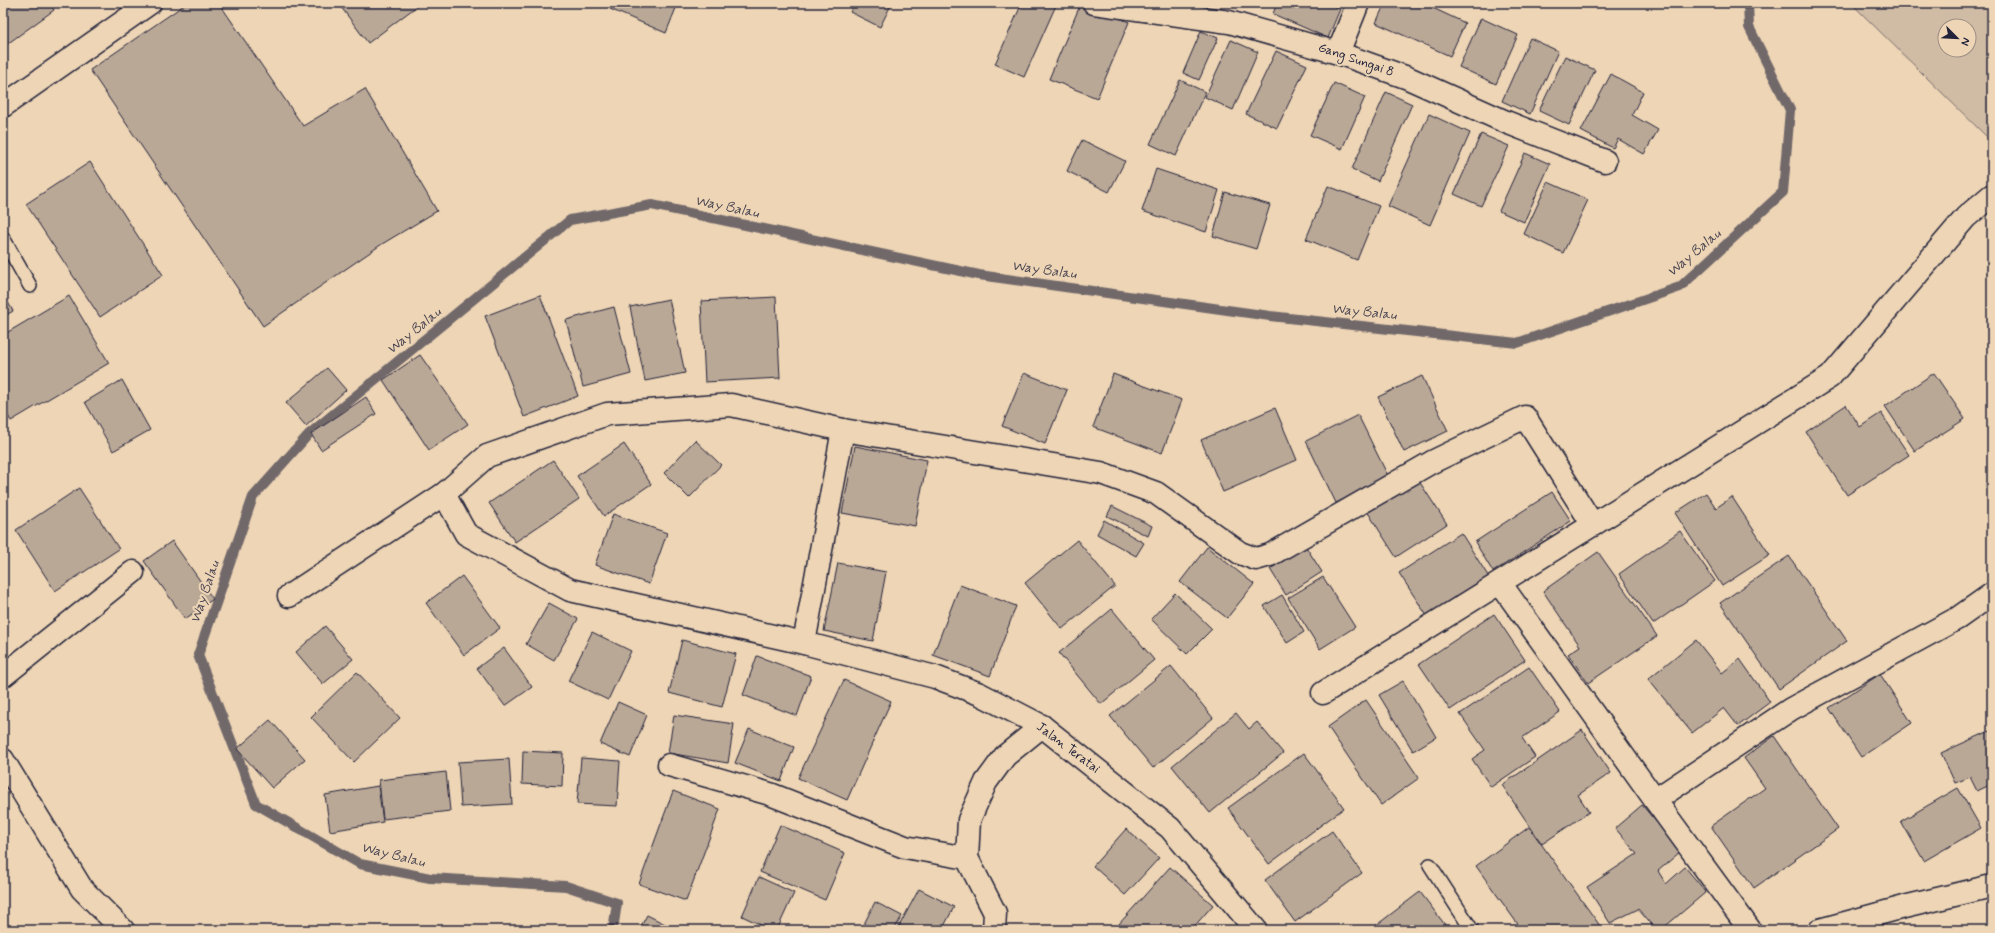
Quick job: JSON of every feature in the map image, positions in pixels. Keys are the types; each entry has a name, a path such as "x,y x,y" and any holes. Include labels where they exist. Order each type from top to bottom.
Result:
{"street":[{"path":"3,106 150,3"},
{"name":"Gang Sungai 8","path":"1094,3 1142,7 1229,22 1338,52 1408,78 1506,122 1605,161"},
{"path":"1338,52 1358,3"},
{"path":"1323,693 1830,378 1966,217 1992,195"},
{"path":"289,596 444,494 487,456 607,414 731,405 843,430 1101,473 1156,493 1240,553 1256,558 1270,555 1432,462 1526,417 1593,525"},
{"path":"804,643 843,430"},
{"name":"Jalan Teratai","path":"444,494 466,534 570,590 804,643 935,677 980,694 1042,726 1170,828 1256,930"},
{"path":"3,676 133,572"},
{"path":"1500,582 1655,800 1750,930"},
{"path":"1655,800 1791,709 1958,618 1992,594"},
{"path":"994,930 995,913 968,858 969,820 986,782 1005,756 1042,726"},
{"path":"3,760 82,889 124,930"},
{"path":"669,765 770,794 906,847 968,858"},
{"path":"1831,928 1992,886"}],"lane":[{"path":"3,238 30,286"},
{"path":"1430,865 1472,930"}],"shaded area":[{"path":"1851,3 1992,3 1992,142"}],"building":[{"path":"3,3 50,3 54,10 3,47"},
{"path":"187,3 219,3 303,126 365,89 437,211 382,244 263,326 90,70"},
{"path":"338,3 421,3 368,43"},
{"path":"613,3 678,3 666,33 610,9"},
{"path":"855,3 892,3 880,27 850,12"},
{"path":"1022,3 1057,3 1024,77 995,64"},
{"path":"1081,3 1129,22 1097,98 1049,79"},
{"path":"1277,3 1328,3 1340,9 1328,38 1273,14"},
{"path":"1385,3 1422,3 1465,23 1450,56 1376,23"},
{"path":"1481,18 1518,35 1496,84 1459,67"},
{"path":"1201,31 1218,38 1199,80 1183,73"},
{"path":"1530,38 1558,51 1530,114 1502,101"},
{"path":"1231,40 1258,52 1233,110 1205,97"},
{"path":"1276,51 1307,65 1277,128 1246,114"},
{"path":"1565,56 1595,70 1569,125 1539,111"},
{"path":"1611,74 1643,92 1632,115 1658,130 1644,154 1618,139 1613,148 1581,131"},
{"path":"1180,80 1205,92 1176,156 1150,144"},
{"path":"1334,83 1365,97 1342,149 1310,135"},
{"path":"1386,92 1412,104 1378,181 1352,169"},
{"path":"1429,114 1470,133 1430,225 1388,206"},
{"path":"1481,134 1509,146 1481,206 1454,194"},
{"path":"1082,140 1125,161 1109,192 1067,171"},
{"path":"1525,153 1550,164 1524,222 1499,211"},
{"path":"90,162 163,275 100,317 26,204"},
{"path":"1156,169 1219,190 1206,232 1142,211"},
{"path":"1548,182 1588,200 1563,253 1524,234"},
{"path":"1328,186 1379,206 1357,260 1306,239"},
{"path":"1225,192 1270,205 1256,249 1213,236"},
{"path":"3,294 13,311 3,317"},
{"path":"540,295 578,396 524,417 485,316"},
{"path":"69,296 109,363 11,421 3,407 3,335"},
{"path":"776,297 780,378 705,382 701,301"},
{"path":"669,299 685,373 645,381 630,307"},
{"path":"614,307 631,374 583,387 566,320"},
{"path":"420,355 468,424 429,450 383,380"},
{"path":"327,368 346,390 306,426 286,403"},
{"path":"1024,373 1067,390 1045,444 1002,426"},
{"path":"1934,373 1965,419 1915,451 1885,406"},
{"path":"1113,374 1182,400 1162,453 1093,427"},
{"path":"1422,376 1448,431 1404,452 1378,397"},
{"path":"122,380 150,430 113,451 85,402"},
{"path":"366,397 376,414 321,450 311,434"},
{"path":"1846,405 1860,427 1881,413 1909,455 1847,495 1806,432"},
{"path":"1275,408 1297,460 1223,492 1201,440"},
{"path":"1358,415 1389,478 1336,503 1306,441"},
{"path":"695,440 721,465 689,498 664,473"},
{"path":"624,444 651,484 604,516 577,476"},
{"path":"855,446 927,460 915,526 842,513"},
{"path":"553,460 579,499 515,542 489,503"},
{"path":"1417,478 1447,524 1396,557 1367,511"},
{"path":"79,488 119,549 55,591 16,530"},
{"path":"1552,492 1571,521 1493,572 1475,542"},
{"path":"1706,493 1716,508 1732,497 1770,555 1722,586 1675,513"},
{"path":"1112,506 1152,526 1148,536 1107,516"},
{"path":"613,514 667,533 649,584 595,565"},
{"path":"1104,520 1144,543 1136,556 1097,534"},
{"path":"1680,531 1715,581 1653,624 1619,574"},
{"path":"1461,533 1490,579 1429,619 1399,573"},
{"path":"1077,540 1115,586 1062,629 1025,583"},
{"path":"172,541 213,599 185,619 144,561"},
{"path":"1207,547 1254,584 1227,618 1180,582"},
{"path":"1306,547 1322,572 1286,595 1270,569"},
{"path":"1598,552 1657,636 1588,683 1568,654 1580,646 1543,591"},
{"path":"1789,556 1847,641 1779,689 1720,603"},
{"path":"838,563 886,572 873,641 824,631"},
{"path":"462,576 500,628 464,655 426,603"},
{"path":"1323,577 1355,627 1320,649 1288,598"},
{"path":"960,585 1016,606 990,676 933,655"},
{"path":"1175,593 1212,629 1187,654 1151,619"},
{"path":"1282,595 1304,632 1287,643 1264,606"},
{"path":"549,603 578,619 554,660 526,644"},
{"path":"1112,609 1154,660 1101,704 1059,653"},
{"path":"1494,614 1525,660 1450,710 1419,664"},
{"path":"325,626 353,659 323,684 296,652"},
{"path":"592,632 631,651 608,700 568,681"},
{"path":"682,640 736,654 722,707 669,693"},
{"path":"1696,640 1722,673 1740,659 1770,702 1738,726 1724,708 1692,733 1648,679"},
{"path":"504,648 532,687 505,706 477,668"},
{"path":"757,656 811,676 797,716 743,695"},
{"path":"1171,666 1213,718 1153,768 1110,716"},
{"path":"1529,667 1560,712 1522,738 1535,757 1491,787 1472,759 1485,750 1460,714"},
{"path":"357,672 400,718 354,762 311,717"},
{"path":"1880,674 1912,723 1861,757 1829,708"},
{"path":"844,680 891,701 847,800 798,778"},
{"path":"1403,681 1436,737 1413,751 1379,695"},
{"path":"1366,700 1419,778 1381,805 1328,727"},
{"path":"618,702 647,715 630,757 600,744"},
{"path":"1236,713 1249,729 1257,722 1283,753 1210,813 1172,766"},
{"path":"674,715 734,724 728,763 668,753"},
{"path":"270,720 305,759 272,788 237,749"},
{"path":"749,729 794,747 781,781 735,763"},
{"path":"1582,730 1611,773 1578,795 1589,812 1542,844 1502,785"},
{"path":"1992,730 1992,784 1977,791 1970,777 1955,783 1941,753"},
{"path":"1774,736 1838,829 1754,888 1711,826 1765,788 1744,758"},
{"path":"523,751 563,753 562,786 522,784"},
{"path":"1304,753 1344,808 1269,864 1228,808"},
{"path":"581,758 620,761 617,806 577,804"},
{"path":"509,759 512,804 461,807 458,762"},
{"path":"446,772 450,811 383,819 379,780"},
{"path":"378,786 383,822 330,831 325,795"},
{"path":"1958,788 1981,828 1924,861 1901,821"},
{"path":"673,791 720,809 686,901 639,884"},
{"path":"1642,805 1681,851 1658,871 1666,884 1685,867 1706,892 1661,930 1656,930 1638,909 1610,923 1587,887 1637,854 1615,828"},
{"path":"780,825 845,853 825,900 760,872"},
{"path":"1529,827 1603,930 1522,930 1476,866"},
{"path":"1126,829 1159,858 1125,895 1093,866"},
{"path":"1332,831 1362,873 1295,922 1265,880"},
{"path":"1170,867 1213,905 1191,930 1126,930 1119,924"},
{"path":"759,877 794,893 777,930 772,930 742,916"},
{"path":"919,889 954,907 942,930 897,930"},
{"path":"1420,892 1449,930 1370,930"},
{"path":"875,902 902,916 894,930 861,930"},
{"path":"647,915 677,930 639,930"}],"waterway":[{"name":"Way Balau","path":"613,930 617,903 566,886 430,878 360,864 256,804 198,655 253,497 309,434 570,220 652,205 979,275 1270,316 1517,343 1680,287 1783,192 1790,110 1749,27 1748,3"}]}
